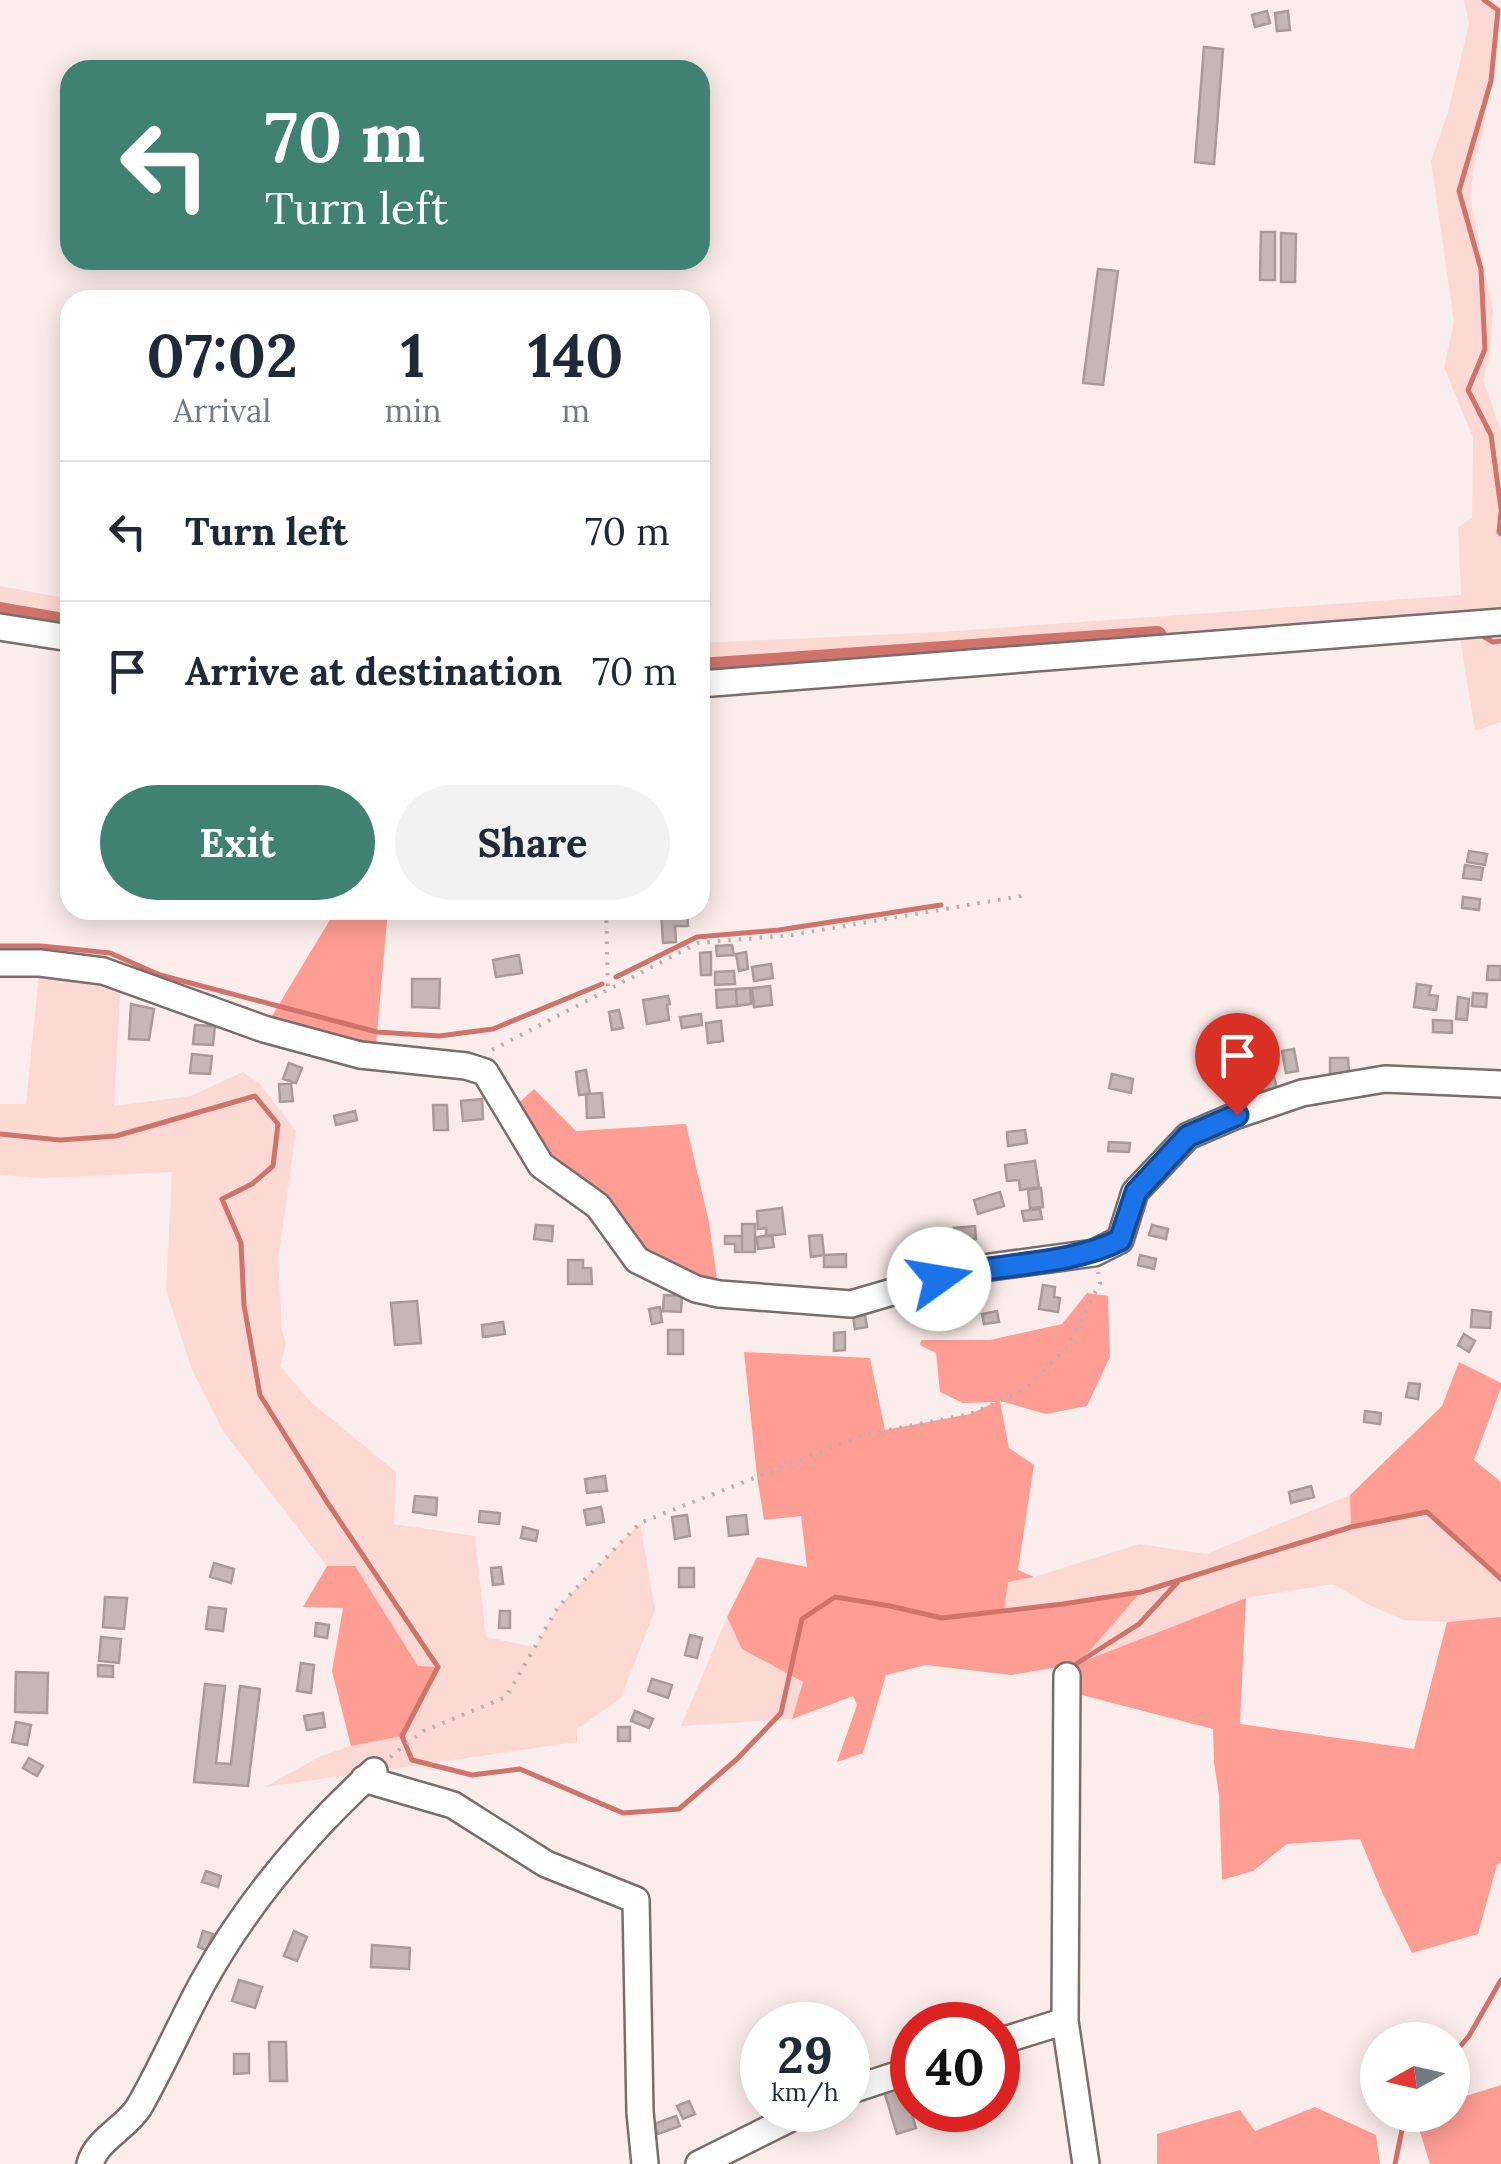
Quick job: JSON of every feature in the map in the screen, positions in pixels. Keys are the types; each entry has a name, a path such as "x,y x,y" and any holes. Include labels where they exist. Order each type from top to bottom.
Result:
{"street":[{"path":"710,683 1501,622"},
{"path":"0,626 60,636"},
{"path":"0,963 40,963 103,971 264,1029 328,1046 486,1072 541,1166 598,1206 638,1260 696,1289 719,1294 851,1304 968,1270 1094,1253 1120,1240 1136,1192 1188,1136 1237,1115 1302,1092 1385,1079 1501,1084"},
{"path":"1067,1676 1065,2021 1086,2164"},
{"path":"90,2164 92,2154 136,2112 203,1981 268,1883 326,1816 371,1774 453,1805 546,1864 636,1900 640,2112 645,2164"},
{"path":"1020,2035 1065,2021"},
{"path":"700,2164 763,2132"}],"path":[{"path":"486,1072 492,1050 698,944 792,935 1027,895"},
{"path":"606,920 608,990"},
{"path":"371,1774 423,1730 506,1697 558,1607 640,1522 863,1435 970,1414 1024,1390 1067,1347 1100,1282 1094,1253"}],"shaded area":[{"path":"1464,0 1484,0 1498,10 1483,133 1470,197 1493,311 1483,380 1501,431 1501,722 1475,731 1458,625 710,683 710,643 939,632 1461,595 1458,527 1472,518 1473,438 1444,367 1454,322 1431,161 1448,112 1469,24"},
{"path":"0,586 60,597 60,636 0,627"},
{"path":"330,920 387,920 375,1056 264,1029"},
{"path":"40,963 153,997 120,995 114,1106 191,1096 243,1072 260,1084 296,1131 278,1260 286,1344 280,1366 311,1402 396,1472 394,1524 475,1536 486,1637 535,1647 558,1607 640,1523 655,1610 621,1698 577,1729 577,1742 265,1787 321,1756 402,1736 418,1667 355,1566 327,1566 223,1431 192,1370 166,1290 172,1172 44,1178 0,1175 0,1104 26,1104"},
{"path":"534,1089 576,1131 686,1124 709,1222 719,1294 637,1260 541,1165 510,1111"},
{"path":"1087,1293 1108,1296 1110,1357 1087,1406 1046,1414 1000,1401 1009,1448 1034,1465 1018,1570 1034,1577 1008,1582 1004,1611 1141,1592 1079,1663 1246,1598 1240,1724 1414,1749 1447,1622 1501,1617 1501,1863 1497,1865 1478,1934 1412,1953 1360,1839 1287,1844 1253,1871 1222,1880 1213,1729 1074,1693 1075,1664 1011,1675 926,1665 886,1675 863,1753 837,1762 857,1705 853,1696 792,1719 803,1682 742,1649 727,1617 757,1557 807,1567 801,1516 764,1520 744,1352 870,1358 885,1430 970,1414 996,1402 963,1403 940,1392 936,1353 920,1345 921,1340 990,1340 1062,1324"},
{"path":"1459,1362 1501,1383 1474,1460 1501,1482 1501,1579 1427,1512 1351,1527 1350,1495 1442,1406"},
{"path":"1350,1495 1352,1527 1427,1512 1501,1579 1501,1617 1447,1622 1404,1620 1333,1584 1246,1598 1076,1664 1140,1594 1004,1611 1007,1582 1139,1544 1206,1554"},
{"path":"327,1566 355,1566 418,1666 438,1667 402,1736 351,1746 332,1671 343,1608 303,1607"},
{"path":"727,1617 742,1649 803,1682 792,1719 681,1726"},
{"path":"1501,2085 1501,2164 1430,2164 1420,2132 1470,2132 1470,2095"},
{"path":"1315,2107 1360,2128 1360,2132 1376,2135 1380,2164 1157,2164 1157,2134 1240,2110 1255,2131"}],"building":[{"path":"1267,11 1270,23 1255,27 1252,15"},
{"path":"1288,11 1290,30 1277,31 1275,13"},
{"path":"1204,47 1223,49 1214,164 1195,162"},
{"path":"1261,232 1275,232 1275,280 1260,280"},
{"path":"1281,233 1296,234 1295,282 1281,282"},
{"path":"1098,269 1118,271 1103,385 1083,383"},
{"path":"1469,851 1487,854 1485,865 1467,862"},
{"path":"1465,865 1483,868 1481,880 1463,878"},
{"path":"1463,897 1480,899 1479,910 1462,908"},
{"path":"662,920 688,920 688,926 675,926 676,942 663,943"},
{"path":"732,945 734,955 717,956 716,946"},
{"path":"711,952 711,975 701,975 700,953"},
{"path":"746,952 748,969 739,971 736,954"},
{"path":"519,955 522,973 496,977 493,960"},
{"path":"771,964 773,978 754,981 752,967"},
{"path":"1488,966 1501,966 1501,980 1487,980"},
{"path":"734,971 735,984 715,985 715,972"},
{"path":"412,979 440,979 439,1008 412,1007"},
{"path":"1417,984 1431,986 1429,995 1438,996 1436,1010 1414,1007"},
{"path":"770,986 772,1005 754,1007 752,988"},
{"path":"750,988 751,1004 737,1006 736,989"},
{"path":"736,989 737,1006 717,1008 716,990"},
{"path":"1473,993 1487,994 1486,1007 1472,1006"},
{"path":"668,996 669,1020 647,1024 643,1000"},
{"path":"1458,997 1469,999 1467,1020 1456,1019"},
{"path":"131,1004 154,1009 149,1040 129,1039"},
{"path":"619,1010 623,1028 612,1030 609,1012"},
{"path":"701,1014 702,1025 682,1028 680,1017"},
{"path":"1433,1020 1452,1021 1452,1033 1433,1032"},
{"path":"721,1021 723,1041 708,1043 706,1023"},
{"path":"195,1025 215,1026 213,1045 193,1044"},
{"path":"1294,1049 1298,1071 1286,1073 1282,1051"},
{"path":"192,1054 212,1056 210,1074 190,1073"},
{"path":"1330,1058 1348,1058 1349,1073 1330,1074"},
{"path":"289,1063 302,1068 296,1083 283,1079"},
{"path":"586,1070 590,1094 579,1095 576,1072"},
{"path":"1112,1074 1133,1079 1131,1093 1109,1088"},
{"path":"1274,1077 1279,1096 1253,1102 1248,1084"},
{"path":"279,1084 291,1084 293,1101 280,1102"},
{"path":"602,1093 604,1117 587,1118 586,1094"},
{"path":"482,1099 483,1119 463,1121 461,1101"},
{"path":"433,1105 447,1105 448,1130 434,1130"},
{"path":"355,1111 357,1120 336,1125 334,1116"},
{"path":"1025,1130 1027,1143 1008,1146 1007,1132"},
{"path":"1109,1142 1130,1143 1129,1152 1108,1151"},
{"path":"1035,1161 1039,1187 1020,1190 1019,1180 1007,1181 1005,1165"},
{"path":"1041,1188 1043,1207 1030,1208 1028,1190"},
{"path":"1000,1192 1004,1206 978,1214 974,1200"},
{"path":"782,1208 785,1234 766,1236 766,1228 758,1229 757,1211"},
{"path":"1040,1209 1042,1219 1024,1221 1022,1211"},
{"path":"742,1224 755,1224 755,1252 742,1252"},
{"path":"536,1225 553,1226 552,1241 534,1239"},
{"path":"1152,1225 1168,1229 1166,1239 1149,1235"},
{"path":"975,1226 976,1239 955,1241 954,1228"},
{"path":"772,1235 774,1247 758,1249 757,1237"},
{"path":"822,1235 824,1255 811,1257 809,1236"},
{"path":"725,1236 742,1236 742,1252 735,1252 735,1244 725,1244"},
{"path":"947,1237 948,1254 928,1256 927,1239"},
{"path":"846,1254 846,1267 824,1267 824,1255"},
{"path":"1140,1255 1156,1259 1154,1269 1138,1265"},
{"path":"568,1260 583,1260 583,1268 591,1268 592,1284 568,1284"},
{"path":"1043,1285 1055,1287 1054,1297 1060,1298 1058,1312 1039,1309"},
{"path":"664,1295 682,1296 681,1312 663,1311"},
{"path":"962,1299 965,1308 948,1313 946,1304"},
{"path":"417,1301 421,1343 395,1345 391,1303"},
{"path":"938,1302 939,1315 924,1316 923,1303"},
{"path":"660,1307 662,1322 652,1324 649,1309"},
{"path":"864,1309 867,1327 855,1329 852,1311"},
{"path":"1472,1310 1491,1312 1490,1328 1471,1327"},
{"path":"997,1311 999,1322 984,1324 982,1314"},
{"path":"503,1322 505,1334 483,1337 482,1325"},
{"path":"668,1330 683,1330 683,1354 668,1354"},
{"path":"845,1332 845,1350 834,1351 834,1333"},
{"path":"1464,1334 1475,1341 1469,1352 1458,1345"},
{"path":"1409,1383 1420,1384 1418,1399 1406,1397"},
{"path":"1365,1411 1381,1413 1380,1424 1364,1422"},
{"path":"605,1476 607,1491 587,1493 585,1479"},
{"path":"1311,1486 1314,1497 1291,1503 1289,1492"},
{"path":"415,1496 437,1498 436,1515 413,1512"},
{"path":"601,1507 604,1522 587,1525 584,1510"},
{"path":"480,1511 500,1513 499,1524 479,1522"},
{"path":"687,1515 690,1536 675,1539 672,1517"},
{"path":"746,1515 748,1534 729,1536 727,1517"},
{"path":"523,1527 538,1531 536,1541 521,1538"},
{"path":"214,1563 234,1569 231,1583 210,1577"},
{"path":"501,1567 503,1584 493,1585 491,1568"},
{"path":"679,1568 694,1568 694,1587 679,1587"},
{"path":"105,1597 127,1598 124,1629 103,1627"},
{"path":"209,1607 226,1609 223,1631 206,1629"},
{"path":"500,1611 510,1611 510,1628 499,1628"},
{"path":"316,1623 329,1625 327,1638 315,1636"},
{"path":"690,1635 702,1638 697,1658 685,1655"},
{"path":"101,1637 121,1639 119,1663 99,1661"},
{"path":"301,1663 314,1665 311,1693 297,1691"},
{"path":"98,1665 113,1666 113,1677 98,1676"},
{"path":"16,1672 48,1673 47,1713 15,1712"},
{"path":"652,1679 672,1685 668,1698 648,1691"},
{"path":"205,1684 225,1686 216,1763 231,1764 240,1686 260,1689 248,1786 194,1782"},
{"path":"635,1711 653,1719 649,1728 631,1721"},
{"path":"323,1713 325,1727 307,1730 304,1716"},
{"path":"16,1722 31,1725 27,1745 12,1742"},
{"path":"618,1727 630,1727 630,1741 618,1741"},
{"path":"29,1758 43,1766 37,1776 23,1768"},
{"path":"206,1871 221,1876 218,1887 202,1882"},
{"path":"203,1931 213,1934 207,1950 198,1947"},
{"path":"294,1931 307,1937 297,1961 284,1956"},
{"path":"372,1945 410,1948 409,1969 371,1967"},
{"path":"239,1980 262,1987 255,2008 232,2001"},
{"path":"269,2042 286,2042 287,2081 270,2081"},
{"path":"234,2054 249,2054 249,2073 234,2074"},
{"path":"890,2089 890,2111 884,2091"},
{"path":"689,2101 695,2114 683,2119 677,2106"},
{"path":"676,2116 680,2126 658,2134 654,2124"}],"waterway":[{"path":"1484,0 1498,10"},
{"path":"1498,10 1491,81 1459,191 1481,269 1485,349 1468,390 1491,435 1501,509"},
{"path":"1501,512 1501,534"},
{"path":"0,612 60,622"},
{"path":"1481,635 1493,642 1501,641"},
{"path":"710,667 1157,636"},
{"path":"616,977 697,937 779,930 941,905"},
{"path":"0,946 110,953 160,975 377,1032 439,1036 493,1029 602,984"},
{"path":"0,1134 60,1140 116,1136 255,1096 278,1124 273,1166 252,1184 222,1199 241,1243 244,1305 260,1395 438,1667 402,1736 412,1760 472,1775 520,1769 623,1813 679,1809 737,1759 781,1713 802,1619 835,1597 942,1618 1063,1604 1141,1592 1351,1527 1427,1512 1501,1579"},
{"path":"1075,1672 1076,1664 1139,1624 1177,1583"},
{"path":"1470,2034 1501,1980"},
{"path":"1395,2164 1402,2132"}],"route":[{"path":"939,1279 968,1270 1094,1253 1120,1240 1136,1192 1188,1136 1237,1115"}]}
